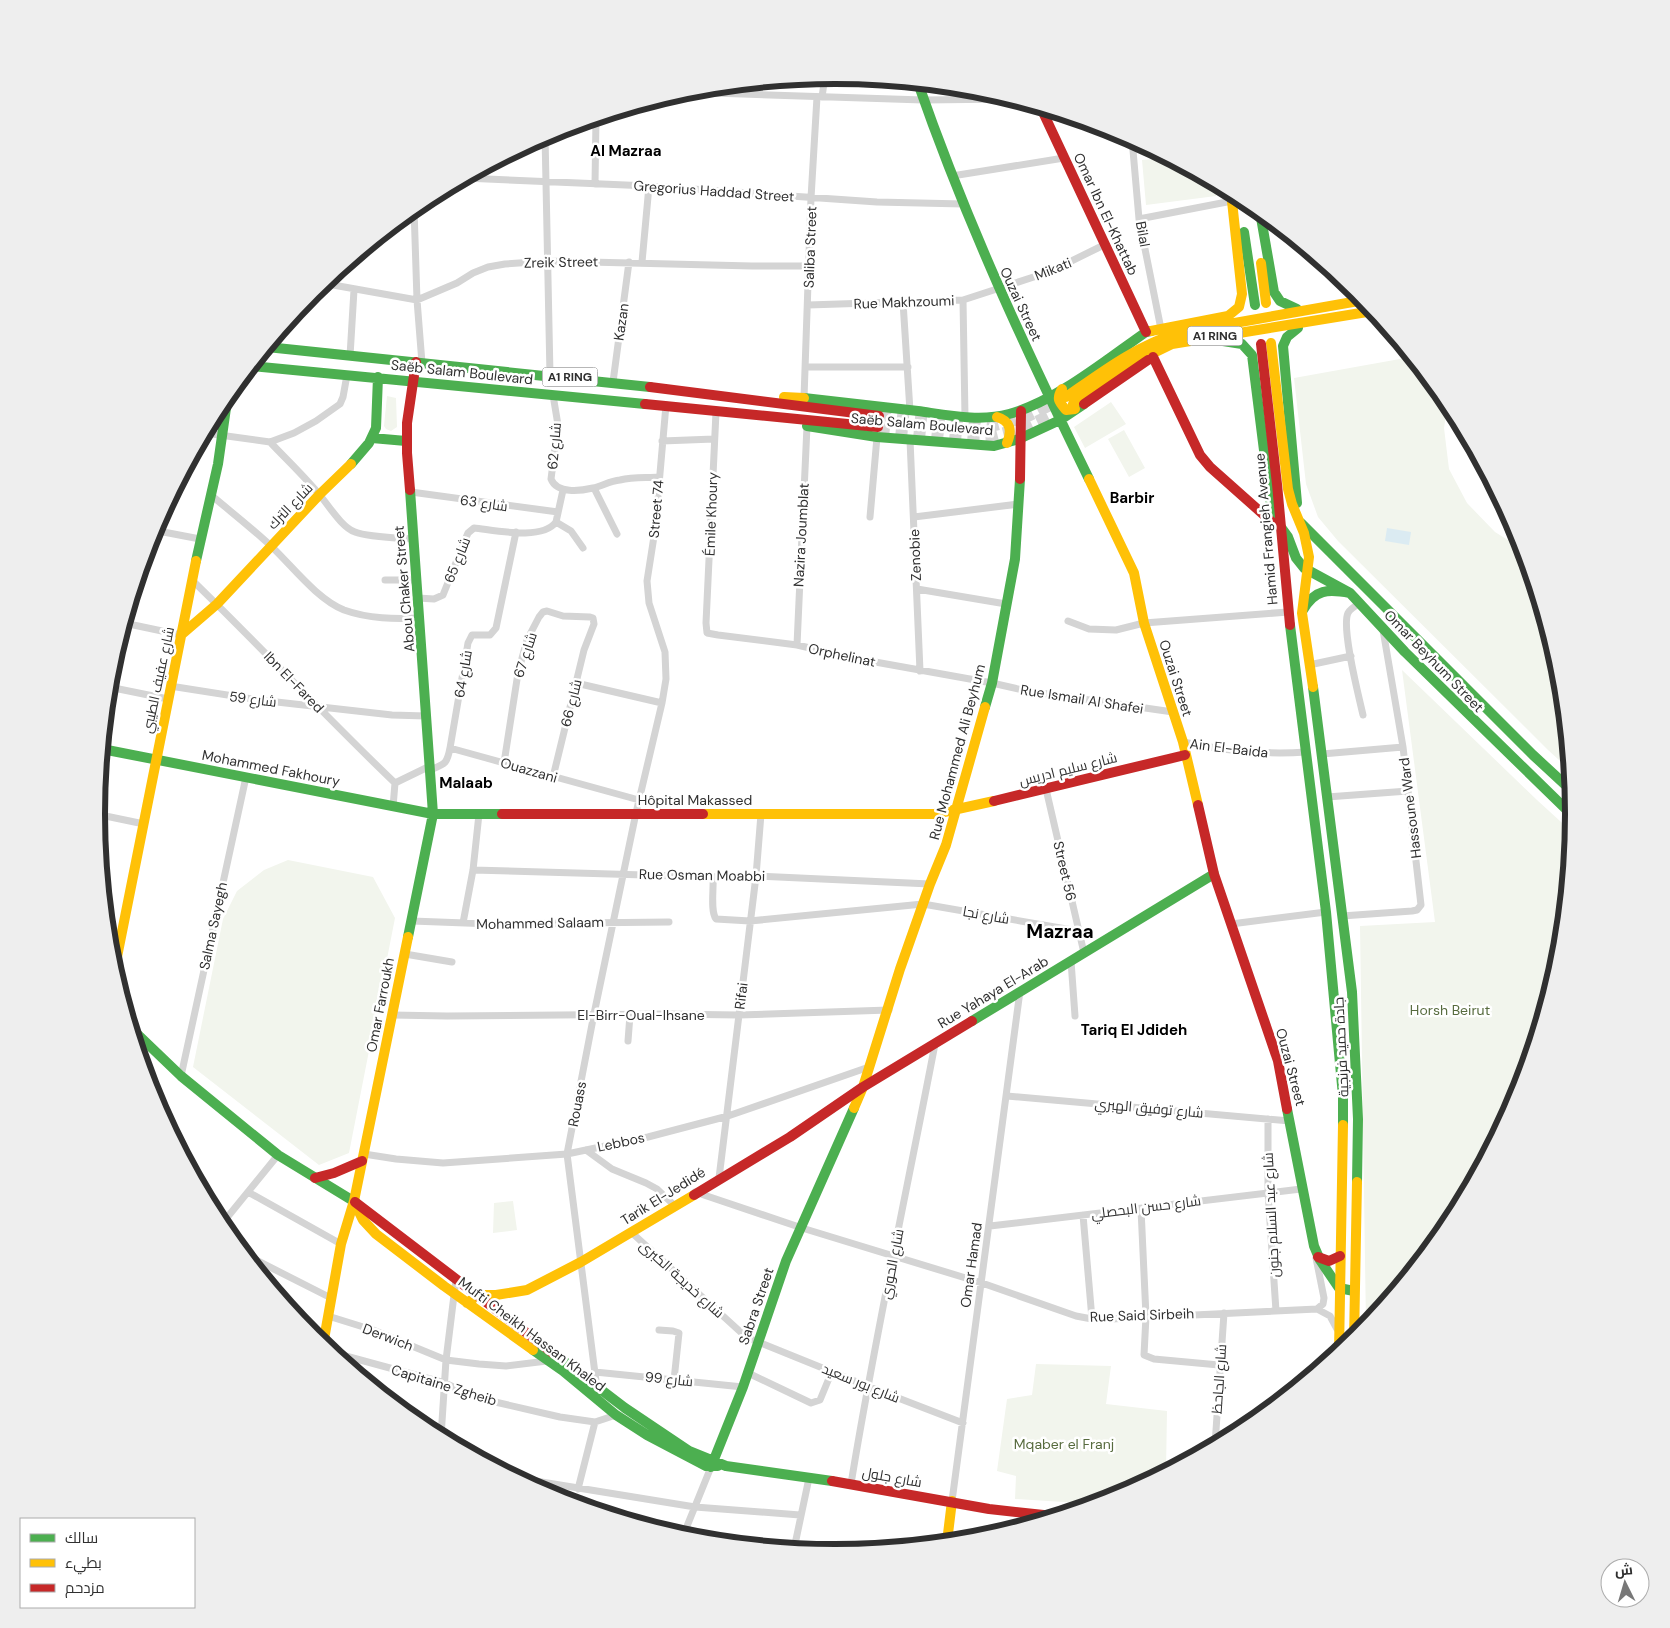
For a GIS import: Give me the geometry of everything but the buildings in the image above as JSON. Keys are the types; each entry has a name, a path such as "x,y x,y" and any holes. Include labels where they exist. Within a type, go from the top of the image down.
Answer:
{"main road":[{"name":"Ouzai Street","path":"920,89 952,176 998,290 1134,573 1144,623 1183,742 1214,874 1278,1061 1301,1189 1314,1246 1318,1257 1339,1288"},
{"name":"Omar Ibn El-Khattab","path":"1044,115 1146,332"},
{"path":"1228,316 1239,307 1242,294 1235,203"},
{"path":"1236,204 1260,304 1255,217"},
{"path":"1262,222 1270,276 1276,298 1282,304 1297,309"},
{"name":"A1 RING","path":"1069,400 1139,349 1160,338 1178,333 1354,302"},
{"path":"1069,400 1146,332 1228,316 1334,305"},
{"path":"1069,400 1167,350 1298,328 1365,313"},
{"name":"A1 RING","path":"1069,400 1141,358 1172,344 1365,313"},
{"path":"1298,328 1287,337 1283,346 1299,519"},
{"path":"1223,341 1242,344 1252,355 1267,482 1277,524"},
{"name":"Hamid Frangieh Avenue","path":"1288,612 1284,572 1276,557 1277,524 1266,344 1288,489 1307,544 1308,572 1302,613 1322,754"},
{"name":"Saëb Salam Boulevard","path":"275,346 350,356 613,382 879,416"},
{"path":"1154,356 1200,455 1210,467 1290,537 1299,563 1308,572"},
{"name":"Abou Chaker Street","path":"419,363 414,381 406,441 433,814"},
{"name":"Saëb Salam Boulevard","path":"258,367 666,406 878,432 910,440 994,446 1019,439 1060,420 1069,400 1049,397 1021,411 995,417 910,411 804,398 724,395"},
{"name":"شارع الترك","path":"181,635 217,604 320,494 358,457 372,438 376,428 378,417 378,377"},
{"name":"Rue Mohammed Ali Beyhum","path":"863,1087 889,1010 900,969 946,845 992,683 1015,559 1019,504 1021,411"},
{"name":"شارع عفيف الطيبي","path":"118,951 170,686 223,435 226,412"},
{"name":"Saëb Salam Boulevard","path":"716,412 807,426 878,432"},
{"path":"995,417 1005,419 1007,422 1010,434 1007,443"},
{"path":"372,438 406,441"},
{"name":"Omar Beyhum Street","path":"1299,519 1519,742 1564,784"},
{"name":"Omar Beyhum Street","path":"1308,572 1342,587 1350,593 1383,630 1509,756 1565,808"},
{"path":"1302,613 1309,599 1318,593 1334,590 1350,593"},
{"name":"جادة حميد فرنجية","path":"1288,612 1299,711 1326,912 1343,1096 1340,1256"},
{"path":"1383,630 1391,614"},
{"name":"Mohammed Fakhoury","path":"108,749 433,814"},
{"name":"جادة حميد فرنجية","path":"1322,754 1352,992 1357,1091 1354,1327"},
{"name":"شارع سليم ادريس","path":"956,809 1185,755"},
{"name":"Hôpital Makassed","path":"433,814 935,814 956,809"},
{"name":"Omar Farroukh","path":"324,1335 341,1244 354,1202 433,814"},
{"name":"Rue Yahaya El-Arab","path":"863,1087 1214,874"},
{"name":"Mufti Cheikh Hassan Khaled","path":"140,1037 181,1076 278,1155 354,1202 626,1408 689,1451 713,1464"},
{"name":"Tarik El-Jedidé","path":"478,1295 496,1295 527,1290 582,1262 695,1192 790,1137 863,1087"},
{"name":"Sabra Street","path":"713,1464 748,1372 786,1261 863,1087"},
{"path":"315,1178 339,1171 363,1157"},
{"name":"Mufti Cheikh Hassan Khaled","path":"354,1202 367,1226 453,1293 548,1361 616,1415 695,1462 713,1464"},
{"path":"1318,1257 1325,1261 1330,1261 1340,1256 1338,1342"},
{"path":"1339,1288 1354,1291"},
{"path":"467,1303 478,1295"},
{"name":"شارع جلول","path":"713,1464 851,1484 1008,1512 1038,1515"},
{"name":"Omar Hamad","path":"948,1535 952,1501"}],"street":[{"name":"Saliba Street","path":"804,398 811,198 820,97 823,84"},
{"path":"720,93 923,100 983,99"},
{"path":"595,184 596,124"},
{"path":"546,144 545,182 550,375"},
{"name":"Bilal","path":"1133,148 1139,219 1161,329"},
{"path":"952,176 1064,158"},
{"name":"Gregorius Haddad Street","path":"476,179 649,186 877,202 963,204"},
{"path":"642,262 649,186"},
{"path":"1139,219 1226,198"},
{"path":"414,218 419,363"},
{"name":"Mikati","path":"998,290 1049,272 1106,244"},
{"name":"Zreik Street","path":"417,300 488,268 505,264 548,261 810,266"},
{"name":"Kazan","path":"613,382 629,262"},
{"path":"332,285 417,300"},
{"path":"350,356 354,290"},
{"name":"Rue Makhzoumi","path":"808,305 963,300 998,290"},
{"path":"963,300 965,416"},
{"path":"903,302 910,411"},
{"path":"806,367 908,367"},
{"path":"212,434 270,442 294,433 337,407 343,397 347,374"},
{"name":"شارع 62","path":"552,395 558,425 551,478 553,483 563,490 594,488 618,480 659,477"},
{"name":"Street 74","path":"662,703 666,670 665,652 648,603 647,581 656,530 666,406"},
{"name":"Émile Khoury","path":"707,617 716,412"},
{"name":"Nazira Joumblat","path":"796,645 807,426"},
{"path":"870,517 878,432"},
{"path":"662,441 714,439"},
{"name":"Zenobie","path":"910,440 920,671"},
{"path":"270,442 320,494 338,518 355,532 412,539"},
{"path":"594,488 617,534"},
{"path":"563,490 556,522 571,531 583,548"},
{"name":"شارع 63","path":"411,492 558,512"},
{"path":"211,495 271,546 335,605 368,616 420,618"},
{"path":"914,517 1019,504"},
{"name":"شارع 65","path":"418,598 434,599 443,595 471,529 516,532 538,531 553,526 556,522"},
{"path":"162,532 200,539"},
{"name":"شارع 64","path":"450,748 468,643 472,635 490,635 496,628 516,532"},
{"path":"385,580 416,580"},
{"name":"Ibn El-Fared","path":"193,581 339,730 395,783"},
{"path":"917,589 1006,604"},
{"path":"1360,603 1351,609 1346,619 1346,629 1363,715"},
{"name":"شارع 67","path":"504,763 518,673 527,640 539,617 543,612 547,611 563,616 590,617 594,621 592,630"},
{"path":"1068,621 1089,629 1116,630 1144,623 1288,612"},
{"name":"Orphelinat","path":"707,617 706,631 709,633 796,645 920,671 992,683"},
{"path":"130,624 181,635"},
{"name":"شارع 66","path":"553,777 584,650 592,630"},
{"name":"Hassoune Ward","path":"1342,916 1412,911 1419,908 1421,901 1403,747 1383,630"},
{"path":"1309,665 1352,656"},
{"name":"Rue Ismail Al Shafei","path":"992,683 1050,695 1173,712"},
{"path":"576,684 662,703"},
{"name":"شارع 59","path":"170,686 250,699 318,707 392,715 426,716"},
{"path":"116,688 168,699"},
{"name":"Rouass","path":"596,1399 595,1372 568,1154 594,1014 636,813 662,703"},
{"name":"Ain El-Baida","path":"1183,742 1222,750 1260,754 1306,752"},
{"path":"1322,754 1403,747"},
{"path":"393,807 395,783 444,764 447,761 450,748"},
{"name":"Ouazzani","path":"450,748 639,800"},
{"name":"Salma Sayegh","path":"181,1076 246,777"},
{"name":"Street 56","path":"1046,789 1084,953"},
{"path":"1327,797 1408,791"},
{"path":"463,923 473,870 480,814"},
{"name":"Rifai","path":"719,1178 756,876 761,814"},
{"path":"105,816 144,824"},
{"name":"Rue Osman Moabbi","path":"473,870 713,877 756,876 930,884"},
{"path":"713,877 712,912 716,919 750,921 923,904"},
{"name":"شارع نجا","path":"923,904 1078,931"},
{"path":"1231,924 1326,912"},
{"name":"Mohammed Salaam","path":"412,921 463,923 669,922"},
{"path":"405,954 452,962"},
{"path":"1070,961 1075,1016"},
{"name":"Omar Hamad","path":"952,1501 1020,991"},
{"name":"El-Birr-Oual-Ihsane","path":"392,1015 739,1015 889,1010"},
{"path":"628,1041 630,1015"},
{"name":"شارع الحوري","path":"851,1484 867,1386 935,1044"},
{"name":"Lebbos","path":"363,1157 443,1163 568,1154 648,1137 728,1116 869,1067"},
{"name":"شارع توفيق الهبري","path":"1007,1096 1290,1121"},
{"name":"شارع عبد السلام جنون","path":"1268,1119 1268,1192 1276,1311"},
{"path":"586,1150 612,1169 646,1183 657,1190 674,1206"},
{"path":"227,1218 278,1155"},
{"name":"شارع حسن البحصلي","path":"990,1226 1301,1189"},
{"path":"248,1192 341,1244"},
{"name":"Rue Said Sirbeih","path":"695,1192 802,1228 982,1283 1064,1312 1092,1319 1317,1310"},
{"path":"1141,1208 1146,1316 1144,1348 1146,1356 1154,1359 1219,1365"},
{"path":"1083,1215 1092,1319"},
{"name":"شارع خديجة الكبرى","path":"631,1232 746,1337 759,1341"},
{"path":"1314,1246 1324,1298 1317,1310 1327,1313 1333,1319 1338,1333"},
{"path":"257,1261 332,1298"},
{"path":"442,1429 446,1360 456,1279"},
{"name":"شارع الجاحظ","path":"1215,1437 1224,1313"},
{"name":"Derwich","path":"328,1316 373,1330 446,1360 492,1365 518,1365 548,1361"},
{"path":"659,1330 679,1333 674,1380"},
{"name":"شارع بور سعيد","path":"759,1341 832,1372 963,1423"},
{"name":"Capitaine Zgheib","path":"347,1356 445,1383 482,1399 560,1417 595,1422 616,1415"},
{"name":"شارع 99","path":"595,1372 742,1387"},
{"path":"748,1372 811,1403 820,1400 832,1372"},
{"path":"578,1489 595,1422"},
{"name":"Sabra Street","path":"686,1528 713,1464"},
{"path":"795,1543 809,1478"},
{"path":"542,1482 695,1507 800,1515"}],"green space":[{"path":"1158,159 1216,192 1216,196 1146,205 1142,160"},
{"path":"1405,358 1442,408 1446,415 1444,428 1449,469 1467,503 1495,532 1513,543 1526,579 1540,625 1551,672 1564,764 1338,541 1318,517 1306,484 1294,378"},
{"path":"387,396 396,398 397,427 391,431 384,426"},
{"path":"1111,402 1126,424 1085,448 1074,427"},
{"path":"1124,430 1145,468 1129,477 1108,439"},
{"name":"Horsh Beirut","path":"1402,670 1565,825 1564,862 1551,956 1540,1003 1510,1093 1490,1137 1442,1220 1414,1259 1366,1314 1360,926 1435,922"},
{"path":"288,860 373,877 395,918 349,1153 319,1165 193,1067 223,919 237,891 264,870"},
{"path":"513,1201 517,1230 493,1233 494,1203"},
{"name":"Mqaber el Franj","path":"1036,1364 1111,1366 1106,1404 1167,1411 1166,1465 1114,1489 1076,1503 1015,1499 1016,1476 997,1471 1007,1399 1032,1395"}],"shaded area":[{"path":"1387,528 1411,532 1409,545 1385,541"}],"tunnel":[{"path":"879,416 991,426 1026,417 1062,399"},
{"path":"878,427 969,436 993,436 1024,428 1067,407"}],"traffic: fast":[{"path":"920,89 956,185 997,284 1089,479"},
{"path":"1262,222 1274,292 1280,301 1297,309"},
{"path":"1244,232 1255,305"},
{"path":"1297,503 1283,346 1287,337 1298,328"},
{"path":"804,398 975,418 1009,414 1044,400 1062,390 1146,332 1151,331"},
{"path":"1223,341 1242,344 1252,355 1273,522"},
{"path":"274,348 650,387"},
{"path":"258,367 645,404"},
{"path":"351,464 369,443 376,428 378,377"},
{"path":"807,426 877,437 994,446 1019,439 1060,420 1084,404"},
{"path":"196,561 218,464 225,412"},
{"path":"372,438 406,441"},
{"path":"985,707 992,683 1015,559 1020,479"},
{"path":"408,937 433,814 410,490"},
{"path":"1301,523 1533,755 1564,784"},
{"path":"1280,526 1288,537 1296,558 1304,568 1350,593 1405,652 1565,808"},
{"path":"1303,610 1317,594 1329,591 1350,593"},
{"path":"1290,625 1326,912 1343,1096 1343,1125"},
{"path":"1313,687 1352,992 1358,1119 1357,1182"},
{"path":"108,750 433,814 502,814"},
{"path":"972,1021 1214,874"},
{"path":"140,1037 181,1076 278,1155 355,1202"},
{"path":"711,1467 743,1387 786,1261 854,1108"},
{"path":"1287,1109 1314,1246 1320,1260 1339,1288 1354,1291"},
{"path":"533,1350 563,1371 616,1415 647,1435 706,1466 718,1466"},
{"path":"553,1353 625,1408 689,1451 726,1466 832,1481"}],"traffic: slow":[{"path":"1228,316 1239,307 1242,294 1232,202"},
{"path":"1261,263 1266,303"},
{"path":"1066,397 1134,352 1178,333 1354,302"},
{"path":"1073,404 1133,363 1172,344 1365,312"},
{"path":"1151,331 1228,316"},
{"path":"1271,343 1288,489 1304,533 1309,557 1302,613 1313,687"},
{"path":"1062,389 1059,395 1060,402 1066,410 1075,409"},
{"path":"784,397 804,398"},
{"path":"997,417 1008,424 1010,434 1007,443"},
{"path":"181,635 217,604 320,494 351,464"},
{"path":"1089,479 1134,573 1144,623 1183,742 1198,805"},
{"path":"118,951 196,561"},
{"path":"854,1108 863,1087 900,969 946,845 985,707"},
{"path":"703,814 935,814 994,801"},
{"path":"325,1335 341,1244 354,1201 408,937"},
{"path":"1339,1341 1343,1125"},
{"path":"1354,1327 1357,1182"},
{"path":"467,1303 478,1295 496,1295 527,1290 581,1262 694,1195"},
{"path":"354,1202 363,1220 376,1234 533,1350"},
{"path":"948,1535 952,1501"}],"traffic: jam":[{"path":"1044,115 1146,332"},
{"path":"1261,344 1277,484 1290,625"},
{"path":"1153,357 1200,455 1210,467 1273,523"},
{"path":"1084,404 1148,360"},
{"path":"410,490 407,423 416,362"},
{"path":"650,387 879,416"},
{"path":"645,404 878,427"},
{"path":"1020,479 1021,411"},
{"path":"994,801 1185,755"},
{"path":"1198,805 1214,874 1278,1061 1287,1109"},
{"path":"502,814 703,814"},
{"path":"694,1195 790,1137 863,1087 972,1021"},
{"path":"315,1178 334,1173 362,1161"},
{"path":"355,1202 553,1353"},
{"path":"1318,1257 1329,1261 1340,1256"},
{"path":"832,1481 989,1509 1039,1514"}],"district":[{"name":"Al Mazraa","path":"626,151"},
{"name":"Barbir","path":"1132,498"},
{"name":"Malaab","path":"466,783"},
{"name":"Mazraa","path":"1060,931"},
{"name":"Tariq El Jdideh","path":"1134,1030"}]}
